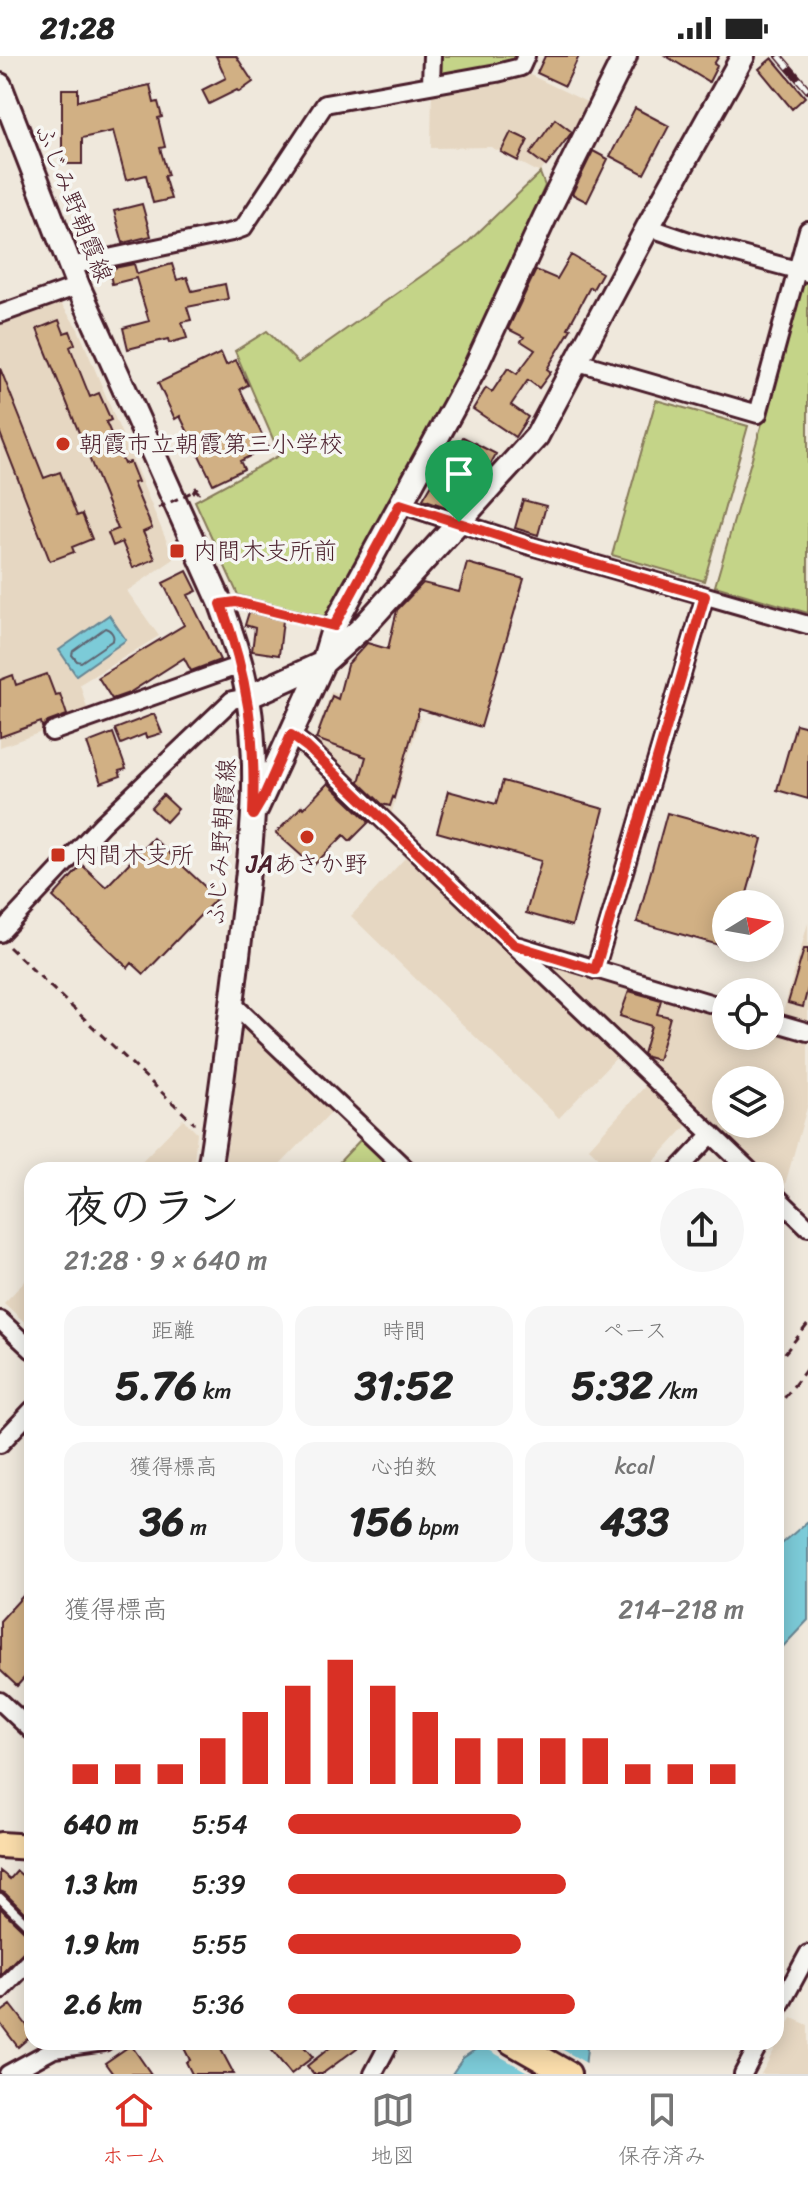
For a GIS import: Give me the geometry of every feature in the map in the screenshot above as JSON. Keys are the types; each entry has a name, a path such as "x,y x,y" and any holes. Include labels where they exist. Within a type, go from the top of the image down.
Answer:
{"main road":[{"path":"0,1845 24,1846"},
{"path":"526,2050 568,2074"}],"street":[{"path":"431,84 432,56"},
{"path":"0,314 74,276 243,228 325,104 521,67 526,56"},
{"path":"253,815 323,663 334,626 474,370 625,56"},
{"path":"0,936 102,824 232,700 248,697 323,663 364,626 537,436 743,56"},
{"name":"ふじみ野朝霞線","path":"0,85 74,276 221,604 248,697 254,757 253,815 210,1162"},
{"path":"648,227 802,271"},
{"path":"578,362 758,414 802,271 808,230"},
{"path":"400,504 531,546 808,625"},
{"path":"595,970 705,596"},
{"path":"52,732 229,669 242,669"},
{"path":"291,735 712,1134 686,1162"},
{"path":"514,945 712,1004"},
{"path":"232,1003 399,1162"},
{"path":"784,1025 808,1032"},
{"path":"716,1138 741,1162"},
{"path":"784,1204 808,1227"},
{"path":"0,1320 24,1342"},
{"path":"0,1444 24,1418"},
{"path":"0,1701 24,1724"},
{"path":"784,1998 808,1954"},
{"path":"0,1991 24,1966"},
{"path":"8,2074 52,2050"},
{"path":"373,2074 386,2050"},
{"path":"743,2074 756,2050"}],"lane":[{"path":"221,604 236,602 334,626"},
{"path":"0,1898 24,1921"}],"path":[{"path":"158,508 196,490 199,493 199,488 195,489 195,496"},
{"path":"0,936 192,1121 214,1138"},
{"path":"784,1354 808,1324"},
{"path":"784,1398 808,1367"}],"shaded area":[{"path":"526,73 591,104 540,173 491,147 431,148 432,89"},
{"name":"朝霞市立朝霞第三小学校","path":"60,302 78,329 174,559 127,591 159,636 80,684 89,715 0,747 0,325"},
{"path":"331,692 420,718 390,818 313,742"},
{"path":"406,857 617,1057 559,1118 351,916"},
{"path":"808,923 808,1023 784,1017"},
{"path":"537,962 712,1012 712,1050 784,1050 784,1032 808,1039 808,1104 784,1188 784,1162 756,1162 730,1138 784,1138 784,1066 712,1066 712,1122"},
{"path":"244,1024 334,1109 283,1162 225,1162"},
{"path":"647,1084 688,1124 653,1162 604,1162 589,1148"},
{"path":"183,1119 197,1133 194,1162 141,1162"},
{"path":"24,1282 24,1322 4,1303"},
{"path":"792,2018 808,2025 808,2074 761,2074 774,2050 784,2050 784,2032"}],"green space":[{"path":"435,56 522,56 518,64 441,76 434,70"},
{"path":"540,173 545,186 467,361 326,616 320,618 238,595 195,501 280,455 235,351 267,331 298,363 464,246"},
{"path":"803,281 808,283 808,613 715,586"},
{"path":"656,400 748,426 704,581 612,555"},
{"path":"363,1137 391,1162 340,1162"}],"water":[{"path":"109,615 126,640 76,675 59,650"},
{"path":"808,1521 808,1620 784,1646 784,1542"},
{"path":"475,2050 587,2050 585,2068 578,2074 452,2074 463,2058"}],"pier":[{"path":"489,2050 563,2050 590,2065 584,2074 531,2074"}],"building":[{"path":"216,56 236,56 253,82 239,92 237,90 209,104 202,90 226,78"},
{"path":"545,56 579,56 565,86 537,73"},
{"path":"666,56 719,56 709,82"},
{"path":"772,58 805,97 792,109 759,69"},
{"path":"150,85 154,103 158,102 162,117 158,118 165,147 160,148 171,199 153,203 146,175 126,180 113,131 82,138 82,164 62,164 62,89 78,89 78,101"},
{"path":"635,108 669,126 644,174 610,156"},
{"path":"555,119 572,132 546,166 530,154"},
{"path":"511,132 528,140 518,161 501,152"},
{"path":"593,151 608,159 587,202 572,194"},
{"path":"142,204 151,236 123,243 114,211"},
{"path":"571,255 602,273 593,289 590,287 568,328 571,329 547,369 551,372 539,388 528,380 511,405 528,417 515,437 473,409 486,388 492,392 508,368 517,374 535,350 521,341 524,337 508,329 536,270 557,279"},
{"path":"134,264 137,274 172,264 177,280 187,277 192,291 225,284 228,299 187,307 191,320 182,322 187,338 169,343 168,339 128,349 123,328 149,321 136,278 112,284 109,269"},
{"path":"59,320 64,333 70,331 75,344 70,347 90,397 99,393 111,420 106,422 124,464 130,462 138,482 133,483 152,528 143,532 155,559 133,568 122,542 113,546 108,533 118,529 37,329"},
{"path":"221,353 226,365 236,360 248,385 240,389 268,447 240,461 244,469 213,484 180,416 175,419 158,383"},
{"path":"0,368 44,478 60,472 77,516 82,514 92,539 72,547 74,552 50,561 0,433"},
{"path":"463,437 496,454 488,469 480,467 466,494 457,489 446,507 423,499 447,459 450,461"},
{"path":"523,500 546,506 538,535 515,528"},
{"path":"467,563 524,579 481,727 419,709 394,798 390,806 382,804 359,782 366,757 316,739 332,696 338,699 347,665 367,643 388,649 397,610 423,583 459,592"},
{"path":"187,571 197,591 188,595 220,660 191,671 184,658 129,693 112,699 98,677 184,625 163,583"},
{"path":"249,612 283,620 279,655 252,651 255,628 245,625"},
{"path":"47,674 55,695 60,694 67,715 42,727 41,722 0,737 0,680 13,675 16,685"},
{"path":"154,714 162,733 146,738 145,734 121,744 115,729"},
{"path":"796,724 808,727 808,799 777,790"},
{"path":"113,733 126,769 119,771 121,776 101,783 87,743"},
{"path":"503,781 604,809 572,926 526,913 541,861 437,832 448,791 496,804"},
{"path":"328,783 369,822 350,841 344,835 313,866 276,833"},
{"path":"163,795 178,809 166,822 151,808"},
{"path":"667,813 762,839 748,890 712,890 712,943 637,922"},
{"path":"153,838 217,898 144,974 132,963 128,968 53,897 82,865 106,887"},
{"path":"804,949 808,949 808,988 803,1007 788,1003"},
{"path":"629,991 661,1000 657,1014 670,1017 658,1060 643,1054 651,1026 620,1016"},
{"path":"24,1595 24,1678 17,1686 0,1670 0,1621"},
{"path":"0,1871 10,1879 17,1871 24,1877 24,1912 5,1893 0,1891"},
{"path":"0,1908 24,1931 24,1951 0,1975"},
{"path":"11,2005 24,2022 24,2042 18,2047 0,2023 0,2013"},
{"path":"124,2050 134,2050 151,2074 113,2074 105,2063"},
{"path":"185,2050 221,2050 234,2074 192,2074 186,2062 190,2060"},
{"path":"272,2050 307,2050 313,2057 291,2074"},
{"path":"327,2050 354,2050 322,2074 314,2074 307,2066"}],"railway":[{"path":"779,56 808,90"}],"place":[{"name":"朝霞市立朝霞第三小学校","path":"63,444"},
{"name":"内間木支所前","path":"177,551"},
{"name":"JAあさか野","path":"307,837"},
{"name":"内間木支所","path":"58,855"}],"route":[{"path":"400,504 459,522 705,596 595,970 514,945 291,735 253,815 254,757 248,697 221,604 236,602 334,626 400,504"}]}
